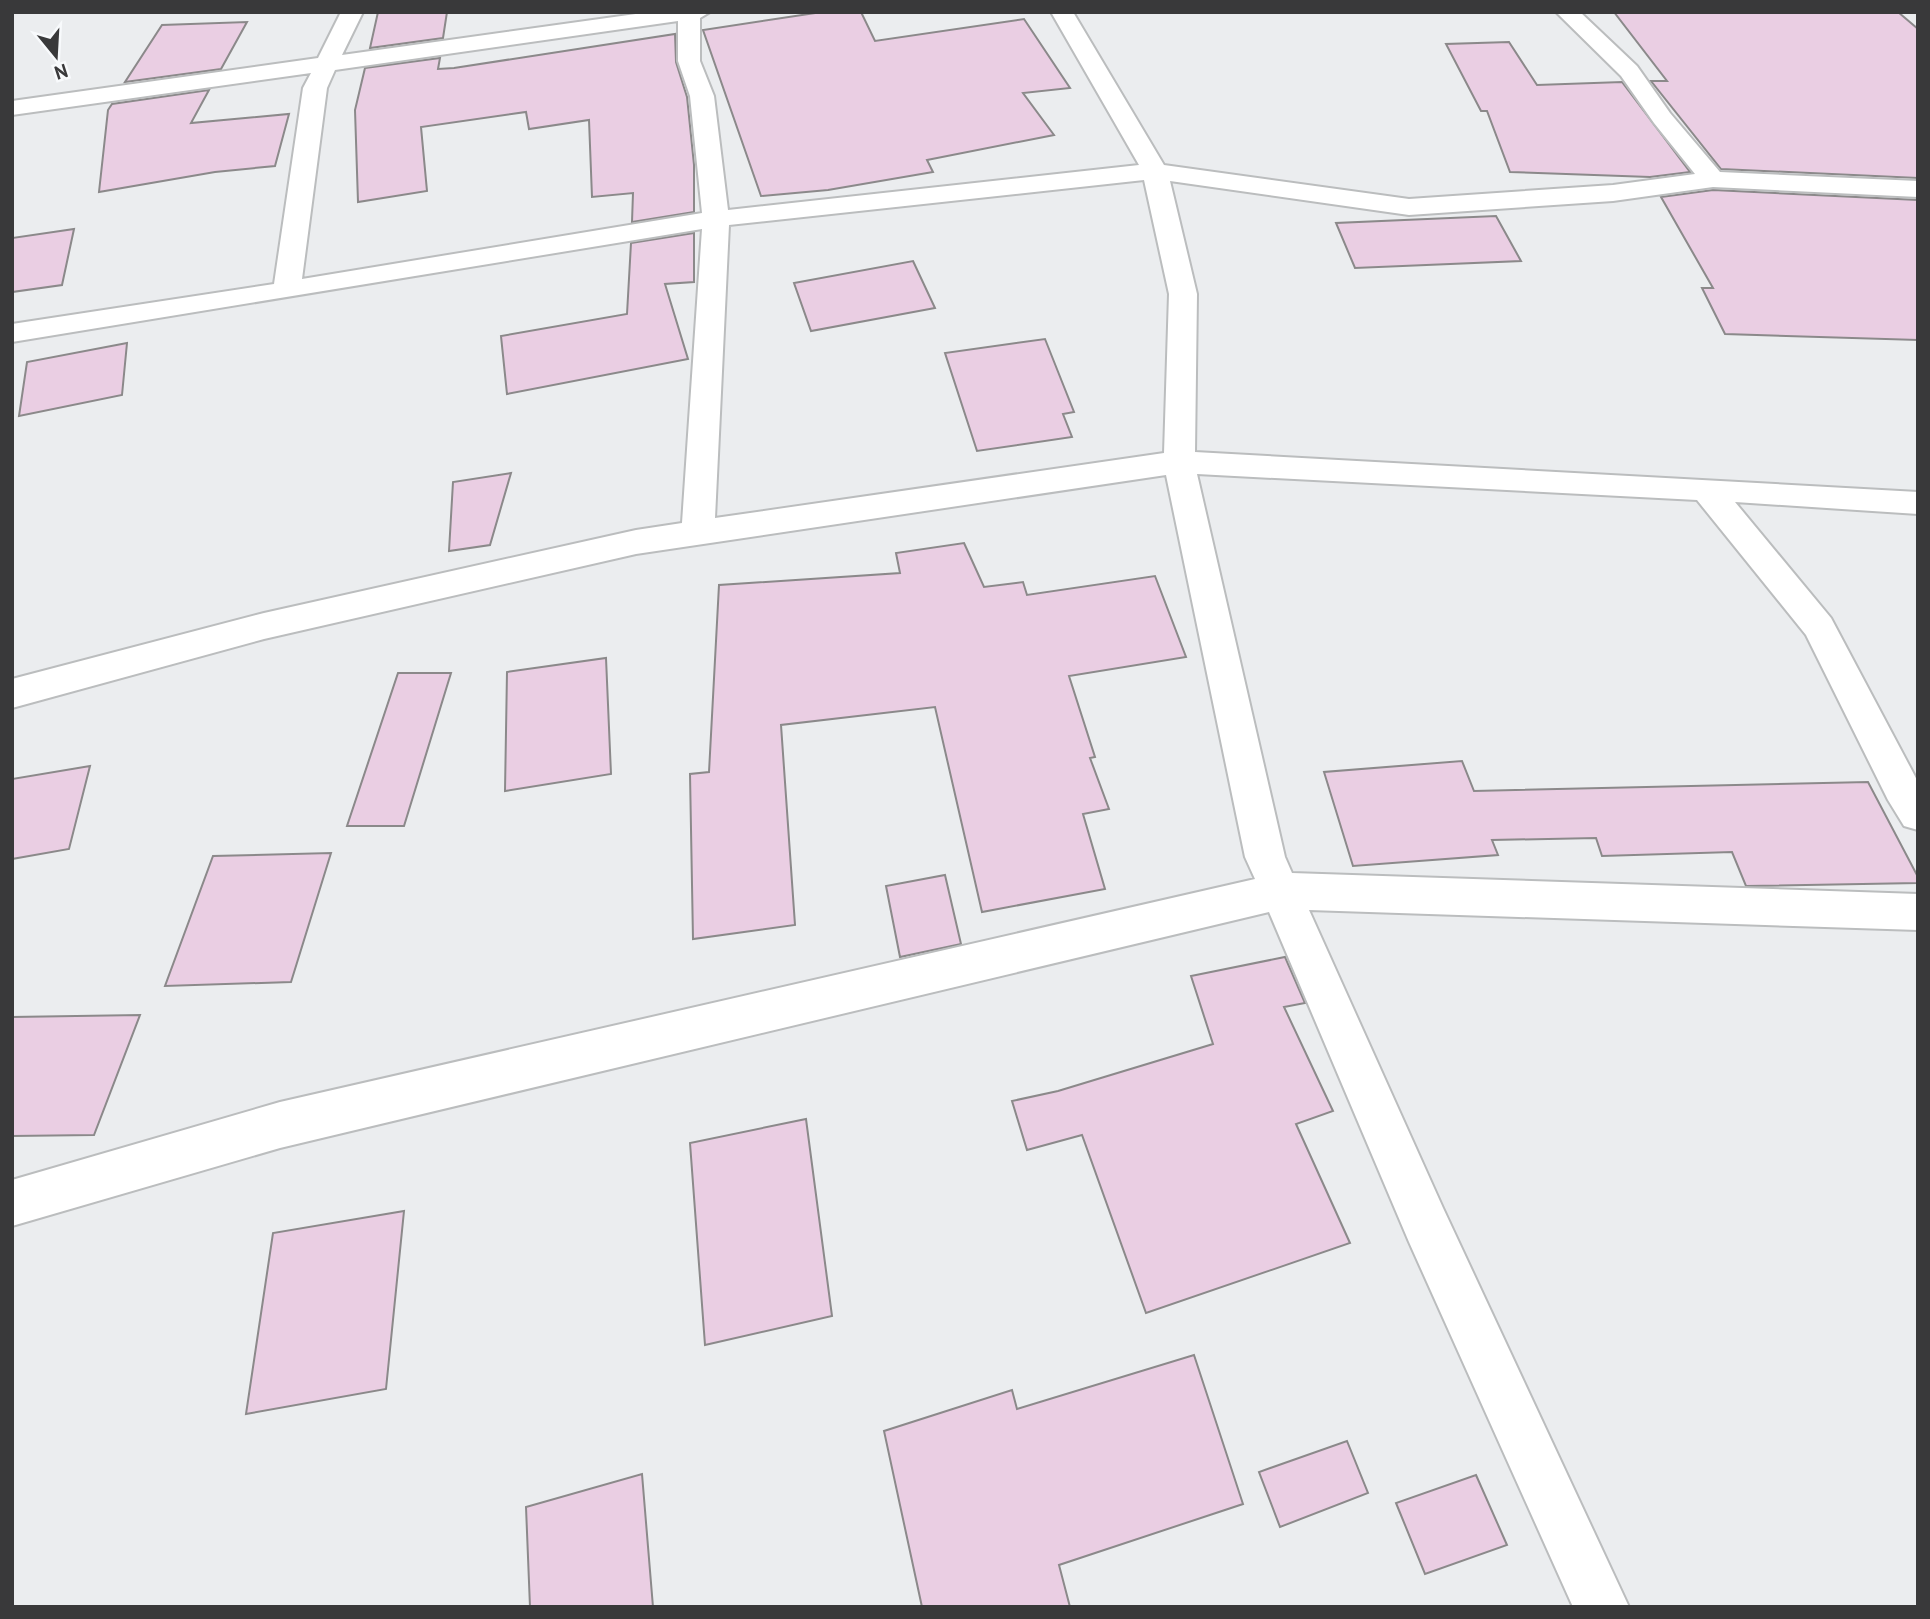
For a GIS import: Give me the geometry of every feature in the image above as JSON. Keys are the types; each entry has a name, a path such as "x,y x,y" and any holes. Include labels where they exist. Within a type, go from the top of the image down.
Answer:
{"street":[{"path":"287,290 315,88 352,12"},
{"path":"1062,12 1155,171 1184,294 1180,462 1265,856 1426,1226 1601,1607"},
{"path":"1566,12 1629,71 1662,118 1713,179"},
{"path":"12,108 692,13 689,61 702,96 716,219 698,532"},
{"path":"12,333 716,219 1155,171 1409,207 1613,193 1713,179 1918,189"},
{"path":"12,694 264,626 636,542 1180,462 1706,489 1918,503"},
{"path":"1706,489 1819,627 1901,789 1918,814"},
{"path":"12,1203 280,1125 1281,891 1918,912"}],"building":[{"path":"378,12 447,12 443,38 370,48"},
{"path":"822,12 861,12 875,41 1024,19 1070,88 1023,93 1054,135 927,160 933,172 828,190 761,196 703,30"},
{"path":"1614,12 1898,12 1918,29 1918,178 1721,169 1651,81 1667,81"},
{"path":"247,22 221,69 125,82 162,25"},
{"path":"675,34 676,62 687,97 694,165 694,212 632,222 633,193 592,197 589,120 529,129 526,112 421,127 427,191 358,202 355,110 365,68 440,58 438,69 454,68"},
{"path":"1509,42 1537,85 1622,82 1690,172 1650,177 1510,172 1487,111 1481,111 1446,44"},
{"path":"209,90 191,123 289,114 275,166 215,172 99,192 108,110 112,104"},
{"path":"1713,190 1918,200 1918,340 1725,334 1702,288 1713,288 1661,197"},
{"path":"1496,216 1521,261 1355,268 1336,223"},
{"path":"74,229 62,285 12,292 12,238"},
{"path":"694,233 694,282 665,284 688,359 507,394 501,336 627,314 631,243"},
{"path":"913,261 935,308 811,331 794,283"},
{"path":"1045,339 1074,412 1063,414 1072,437 977,451 945,353"},
{"path":"127,343 122,395 19,416 27,362"},
{"path":"511,473 490,545 449,551 453,482"},
{"path":"964,543 984,587 1023,582 1027,595 1155,576 1186,657 1069,676 1095,757 1090,758 1109,809 1083,814 1105,889 982,912 935,707 781,725 795,925 693,939 690,774 709,772 719,585 900,573 896,553"},
{"path":"606,658 611,774 505,791 507,672"},
{"path":"398,673 451,673 404,826 347,826"},
{"path":"1462,761 1474,791 1868,782 1918,877 1918,883 1746,886 1732,852 1602,856 1596,838 1492,840 1498,855 1353,866 1324,772"},
{"path":"90,766 69,849 12,859 12,779"},
{"path":"331,853 291,982 165,986 213,856"},
{"path":"945,875 961,944 900,957 886,886"},
{"path":"1285,957 1305,1003 1284,1007 1333,1111 1296,1124 1350,1243 1146,1313 1082,1135 1027,1150 1012,1101 1058,1091 1213,1044 1191,976"},
{"path":"140,1015 94,1135 12,1136 12,1017"},
{"path":"806,1119 832,1316 705,1345 690,1143"},
{"path":"404,1211 386,1389 246,1414 273,1233"},
{"path":"1194,1355 1243,1504 1059,1565 1070,1607 922,1607 884,1431 1012,1390 1017,1409"},
{"path":"1347,1441 1368,1493 1280,1527 1259,1472"},
{"path":"642,1474 653,1607 530,1607 526,1507"},
{"path":"1476,1475 1507,1545 1425,1574 1396,1503"}]}
